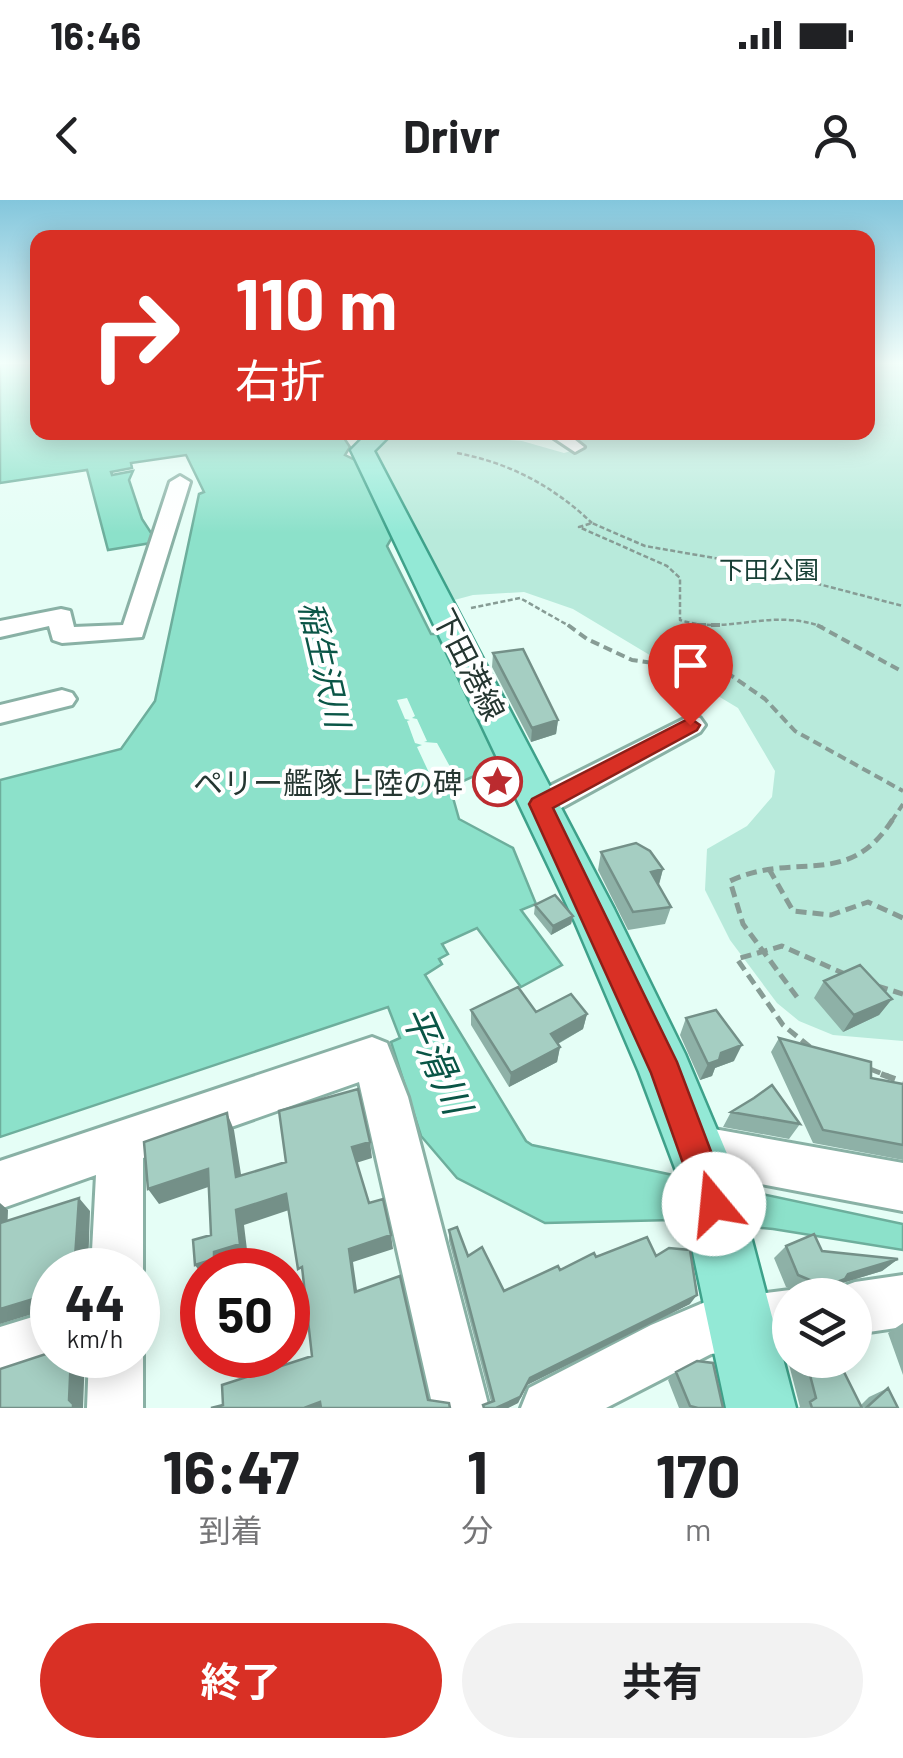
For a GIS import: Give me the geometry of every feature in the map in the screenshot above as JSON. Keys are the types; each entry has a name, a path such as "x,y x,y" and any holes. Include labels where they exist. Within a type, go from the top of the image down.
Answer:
{"main road":[{"name":"下田港線","path":"374,440 362,450 447,614 563,797 644,1022 700,1158 724,1241 765,1319 761,1408"}],"street":[{"path":"565,440 576,447"},
{"path":"0,629 61,616 62,635 133,632 180,482"},
{"path":"0,714 62,699"},
{"path":"563,797 690,725"},
{"path":"0,1185 372,1057 386,1097 461,1408"},
{"path":"118,1248 120,1145"},
{"path":"700,1158 903,1187"},
{"path":"872,1306 903,1301"},
{"path":"549,1408 670,1344 765,1319"},
{"path":"0,1354 30,1345"},
{"path":"115,1408 116,1378"}],"path":[{"path":"457,453 517,469 573,504 592,522 630,542 726,560 903,606"},
{"path":"592,522 580,527 599,539 667,566 680,578 680,620 697,628 785,617 810,622 903,672"},
{"path":"447,614 520,598 560,619 587,640 632,660 729,674 765,699 795,731 903,791"},
{"path":"797,998 743,924 730,880 748,870 839,862 866,853 903,804"},
{"path":"768,867 793,911 824,917 848,912 868,902 903,918"},
{"path":"818,1052 793,1037 738,959 782,946 849,975"},
{"path":"866,983 903,994"},
{"path":"858,1064 903,1082"}],"green space":[{"name":"下田公園","path":"875,420 903,420 903,1041 833,1035 799,1021 777,1003 730,940 705,890 707,849 747,826 772,797 775,771 738,708 573,609 524,592 473,595 447,602 367,448 381,440 522,441 564,453 585,447 578,440 875,440"}],"water":[{"path":"0,420 30,420 30,440 345,440 350,447 345,455 359,462 394,534 387,546 431,634 443,634 503,763 450,787 459,819 513,848 536,904 521,910 562,965 521,987 477,928 442,944 448,954 439,959 442,964 425,975 526,1141 903,1224 903,1250 773,1229 673,1220 545,1223 457,1178 421,1136 391,1042 400,1038 388,1007 0,1137 0,780 121,749 155,701 199,494 204,492 186,455 131,463 132,468 111,472 112,475 133,471 129,480 142,519 157,542 108,550 87,470 0,483"}],"pier":[{"path":"407,698 415,716 412,718 417,719 427,741 424,742 437,743 459,783 455,785 446,774 431,777 417,747 422,745 415,743 407,721 410,720 405,719 397,700"}],"building":[{"path":"523,649 558,720 532,728 493,653"},
{"path":"636,843 650,851 663,869 651,872 671,907 633,912 601,852"},
{"path":"555,895 573,916 553,926 535,905"},
{"path":"860,965 892,999 854,1015 824,981"},
{"path":"518,987 536,1012 571,994 587,1014 551,1034 560,1047 511,1073 471,1010"},
{"path":"716,1010 742,1045 721,1053 719,1060 708,1064 686,1018"},
{"path":"779,1038 871,1062 871,1078 903,1084 903,1145 823,1130"},
{"path":"772,1085 800,1124 731,1112 754,1098"},
{"path":"358,1089 370,1142 352,1147 369,1203 383,1199 391,1235 349,1249 355,1292 400,1276 428,1400 449,1403 450,1408 321,1408 320,1402 304,1408 211,1408 223,1405 222,1385 244,1378 310,1378 310,1248 295,1248 286,1194 236,1210 240,1244 194,1248 193,1240 211,1235 208,1169 148,1189 144,1142 227,1113 236,1177 286,1162 279,1111"},
{"path":"79,1198 76,1248 30,1248 30,1300 0,1309 0,1223"},
{"path":"457,1227 468,1256 482,1247 504,1291 558,1266 560,1270 594,1253 596,1257 647,1237 656,1256 669,1248 690,1250 697,1295 530,1378 520,1397 496,1408 484,1408 483,1405 494,1401 449,1230"},
{"path":"814,1234 822,1251 898,1259 846,1278 805,1278 798,1275 786,1246"},
{"path":"30,1359 30,1378 70,1378 69,1400 73,1408 0,1408 0,1369"},
{"path":"697,1361 713,1363 723,1408 690,1406 676,1372"},
{"path":"811,1378 847,1378 862,1408 812,1408 810,1402 816,1398"},
{"path":"888,1388 898,1408 866,1408"}],"place":[{"name":"ペリー艦隊上陸の碑","path":"498,782"}],"route":[{"path":"690,725 540,804 666,1072 697,1148 714,1204"}],"water label":[{"name":"稲生沢川","path":"326,664"},
{"name":"平滑川","path":"438,1059"}]}
